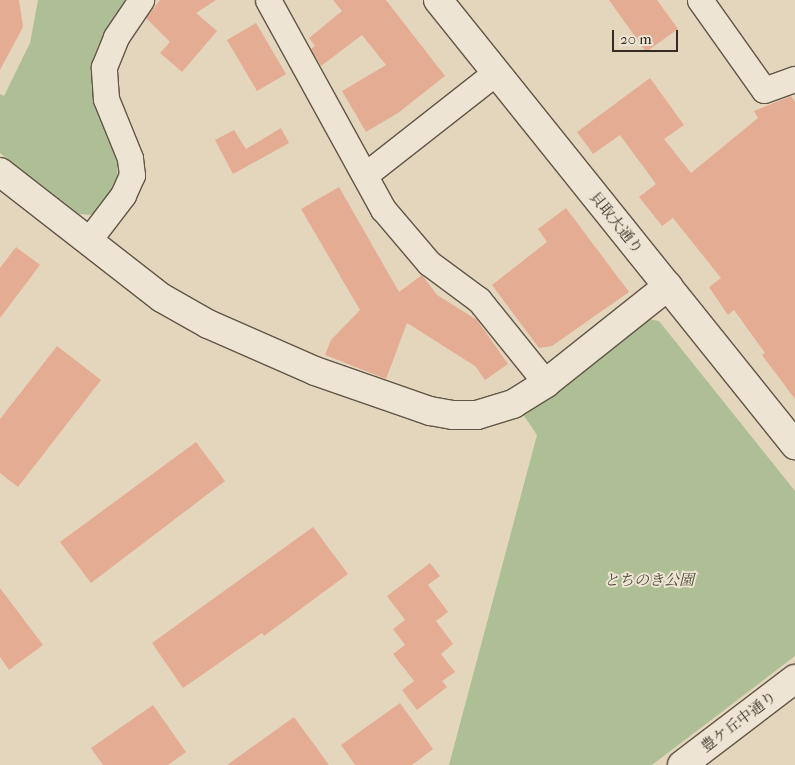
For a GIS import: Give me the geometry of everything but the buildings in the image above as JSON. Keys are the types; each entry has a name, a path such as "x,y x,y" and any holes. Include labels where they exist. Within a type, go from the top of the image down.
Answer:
{"street":[{"path":"88,240 123,195 132,175 130,158 106,99 104,67 116,37 140,0"},
{"path":"268,0 383,209 423,256 478,300 546,383"},
{"name":"貝取大通り","path":"438,0 795,445"},
{"path":"700,0 764,90 795,79"},
{"path":"365,175 495,73"},
{"path":"0,172 162,298 208,324 315,371 430,411 453,415 495,411 546,383 668,286"},
{"name":"豊ケ丘中通り","path":"682,765 795,679"}],"green space":[{"path":"38,0 131,0 105,31 94,57 92,86 118,160 117,182 93,215 79,214 0,153 0,94 4,96 30,43"},
{"name":"とちのき公園","path":"643,318 659,321 795,491 795,656 652,765 449,765 537,435 522,413"}]}
